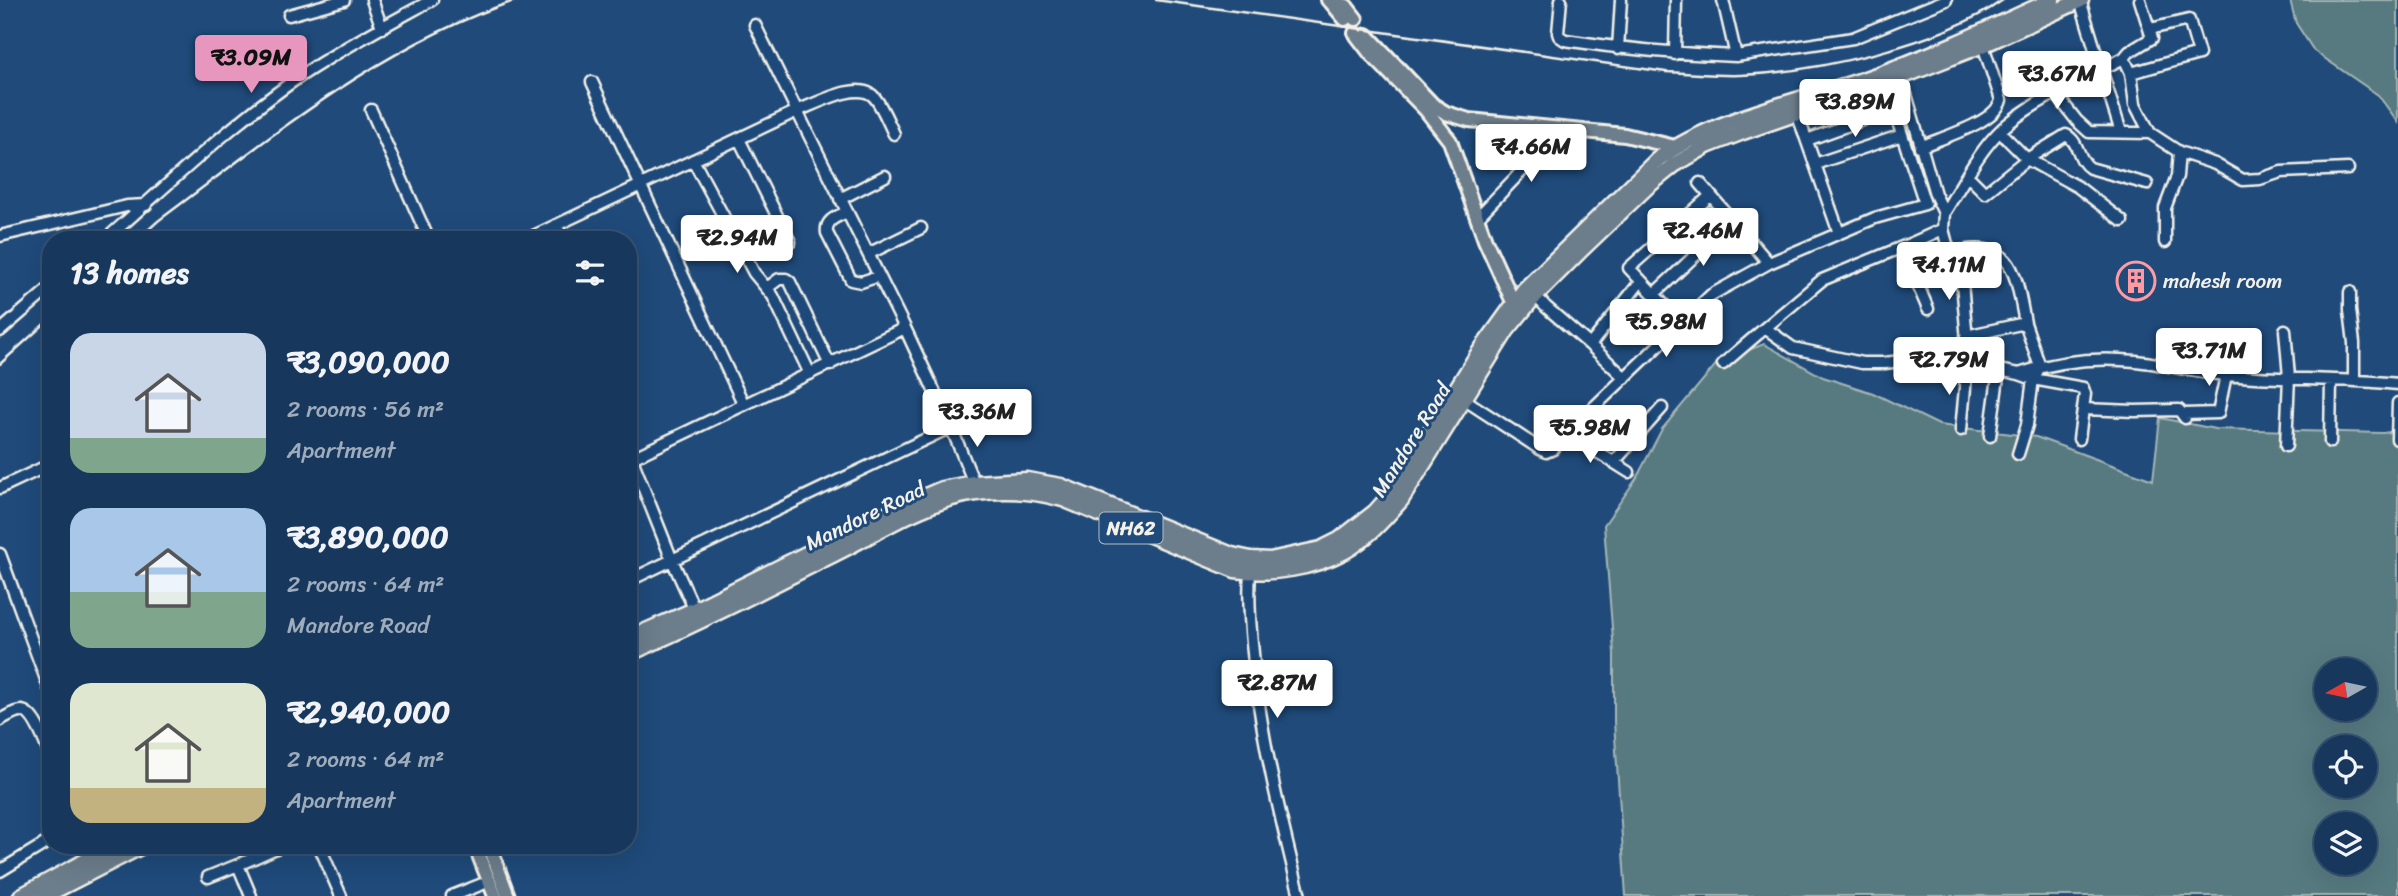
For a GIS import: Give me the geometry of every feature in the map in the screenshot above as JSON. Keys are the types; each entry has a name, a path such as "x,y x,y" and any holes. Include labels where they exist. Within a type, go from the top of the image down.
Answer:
{"highway":[{"name":"Mandore Road","path":"637,649 894,510 942,489 974,483 1027,481 1061,486 1232,555 1251,559 1270,560 1321,549 1356,528 1392,493 1478,354 1531,291 1643,172 1675,147 1736,121 1868,78 1973,36 2052,0"},
{"name":"Mandore Road","path":"1531,291 1648,186 1674,165 1707,146 1983,45 2080,0"},
{"name":"Mandore Road","path":"637,636 697,616 952,498 994,492 1036,492 1063,499 1235,569 1250,572 1276,571 1326,559 1347,550 1363,538 1401,500 1517,309"},
{"path":"21,896 97,854"},
{"path":"44,896 126,854"}],"main road":[{"path":"1329,0 1351,19"},
{"path":"1517,309 1477,218 1447,136 1361,34 1440,110 1469,120 1625,135 1675,147"},
{"path":"479,854 495,896"},
{"path":"492,854 508,896"}],"street":[{"path":"289,15 344,0"},
{"path":"372,0 382,28"},
{"path":"116,231 276,94 342,50 432,0"},
{"path":"1561,0 1558,33 1562,39 1618,49 1736,55 1853,37 1928,4 1946,0"},
{"path":"1618,49 1621,0"},
{"path":"1675,54 1676,0"},
{"path":"1723,0 1736,55"},
{"path":"2080,0 2121,132"},
{"path":"1944,213 1986,148 2000,132 2056,94 2124,58 2152,38 2140,0"},
{"path":"2131,73 2199,54 2189,20 2150,29"},
{"path":"755,24 905,328 974,483"},
{"path":"1920,147 1996,112 2001,100 1983,45"},
{"path":"2124,58 2131,73 2135,104 2150,133 2179,152 2207,161 2243,180 2260,179 2280,172 2348,169"},
{"path":"1900,77 1935,194 1944,213 1943,229 1964,294 1966,365 1961,430"},
{"path":"592,82 744,405"},
{"path":"1462,398 1545,452 1553,449 1711,295 1769,263 1839,233 1875,218 1925,204 1885,83"},
{"path":"544,231 797,111 849,91 867,92 875,98 894,134"},
{"path":"2056,94 2089,132 2150,133"},
{"path":"1807,140 1893,109"},
{"path":"371,110 425,231"},
{"path":"1797,113 1839,233"},
{"path":"1477,218 1562,129"},
{"path":"2000,132 2027,159 2078,187 2122,221"},
{"path":"2077,149 2087,140 2089,132"},
{"path":"1815,164 1902,135"},
{"path":"1968,176 1985,193 2027,159 2066,135 2071,137 2084,164 2147,184"},
{"path":"738,139 790,242"},
{"path":"2165,242 2165,208 2179,168 2179,152"},
{"path":"693,160 754,273 767,288 810,374"},
{"path":"841,199 885,176"},
{"path":"1700,183 1769,263"},
{"path":"1681,323 1629,268 1710,196"},
{"path":"0,236 127,206 146,205"},
{"path":"847,212 828,222 826,226 838,254 851,280 855,282 879,276"},
{"path":"1654,294 1732,220"},
{"path":"556,225 559,231"},
{"path":"868,254 921,228"},
{"path":"1723,364 1822,280 1943,229"},
{"path":"1912,243 1914,276 1928,309"},
{"path":"1951,253 1985,248 1997,252 2011,266 2025,323 2040,367 2033,379 2027,425 2018,454"},
{"path":"767,288 779,279 790,282 830,365"},
{"path":"1590,345 1641,281"},
{"path":"1531,291 1625,378"},
{"path":"2350,292 2354,380"},
{"path":"0,331 42,295"},
{"path":"1966,336 2025,323"},
{"path":"637,452 905,328"},
{"path":"1765,328 1793,348 1862,363 1931,357 2083,388 2085,394 2079,439"},
{"path":"2286,330 2289,377 2286,446"},
{"path":"2019,374 2052,363 2138,361 2226,375 2398,384"},
{"path":"1990,436 1998,370"},
{"path":"2083,409 2179,410 2184,416 2218,413 2226,375"},
{"path":"2330,442 2331,380"},
{"path":"2397,439 2398,403"},
{"path":"1614,462 1662,408"},
{"path":"637,577 951,427"},
{"path":"1567,433 1629,472"},
{"path":"0,488 42,468"},
{"path":"637,476 697,616"},
{"path":"0,554 42,668"},
{"path":"1250,572 1248,600 1256,690 1277,802 1300,896"},
{"path":"0,720 18,711 26,711 32,716 42,738"},
{"path":"0,871 42,845"},
{"path":"208,877 263,854"},
{"path":"323,854 341,896"},
{"path":"238,865 251,896"},
{"path":"453,896 490,881"}],"green space":[{"path":"2290,0 2398,0 2398,122 2378,95 2314,51 2296,23"},
{"path":"1764,344 1823,377 1873,393 1939,425 2036,437 2153,480 2160,418 2215,429 2383,433 2398,431 2398,896 1626,896 1614,722 1614,653 1604,525 1636,479 1662,429 1718,362"}],"railway":[{"path":"147,231 285,126 374,67 420,41 517,0"},
{"path":"1156,0 1666,72 1732,75 1805,68 1877,53 1947,30 2003,0"},
{"path":"0,364 42,326"}],"place":[{"name":"mahesh room","path":"2136,281"}]}
